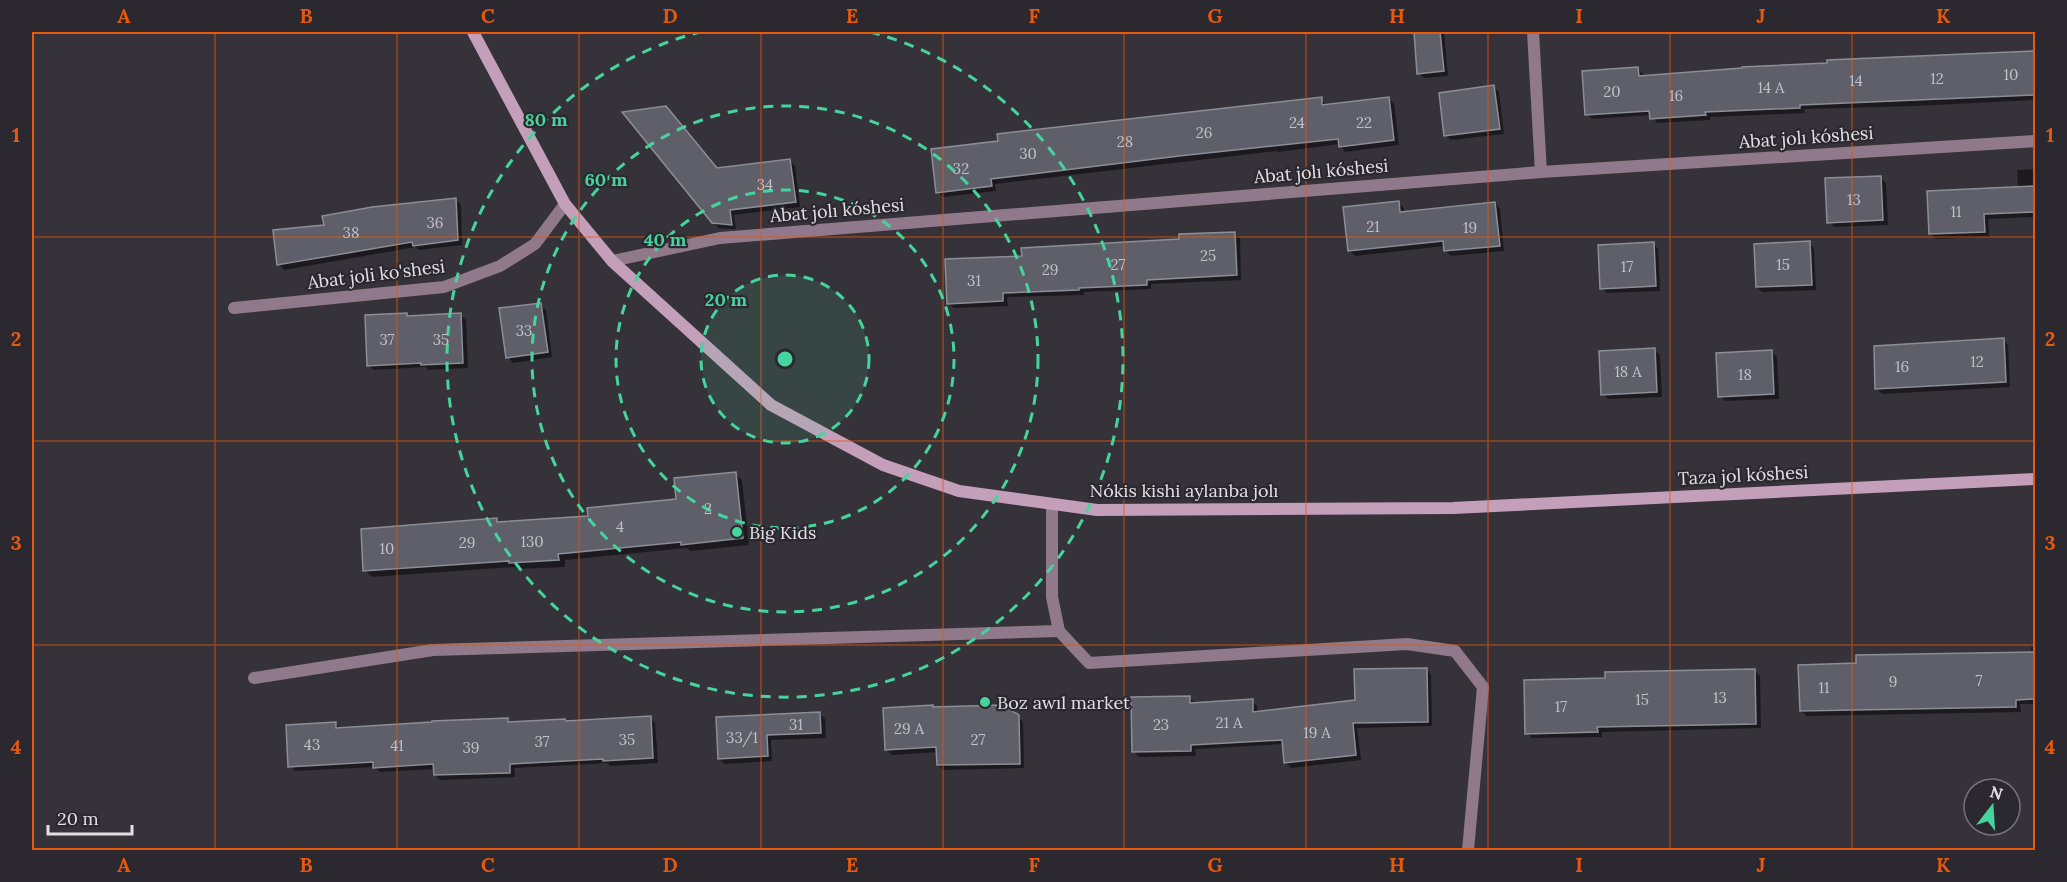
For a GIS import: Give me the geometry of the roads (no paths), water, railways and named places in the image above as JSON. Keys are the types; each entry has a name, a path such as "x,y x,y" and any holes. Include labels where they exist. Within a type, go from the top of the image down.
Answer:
{"main road":[{"name":"Nókis kishi aylanba jolı","path":"473,32 565,204 612,261 771,405 883,465 959,491 1097,510 1453,508"},
{"name":"Taza jol kóshesi","path":"1453,508 2036,479"}],"street":[{"path":"1533,32 1541,172"},
{"name":"Abat jolı kóshesi","path":"612,261 720,238 1541,172 2036,141"},
{"name":"Abat joli ko'shesi","path":"234,308 444,288 500,266 535,244 565,204"},
{"path":"1052,504 1052,597 1059,631 1089,663 1407,644 1455,651 1483,687 1468,850"},
{"path":"254,678 433,650 1059,631"}],"place":[{"name":"Big Kids","path":"737,532"},
{"name":"Boz awıl market","path":"985,702"}]}
